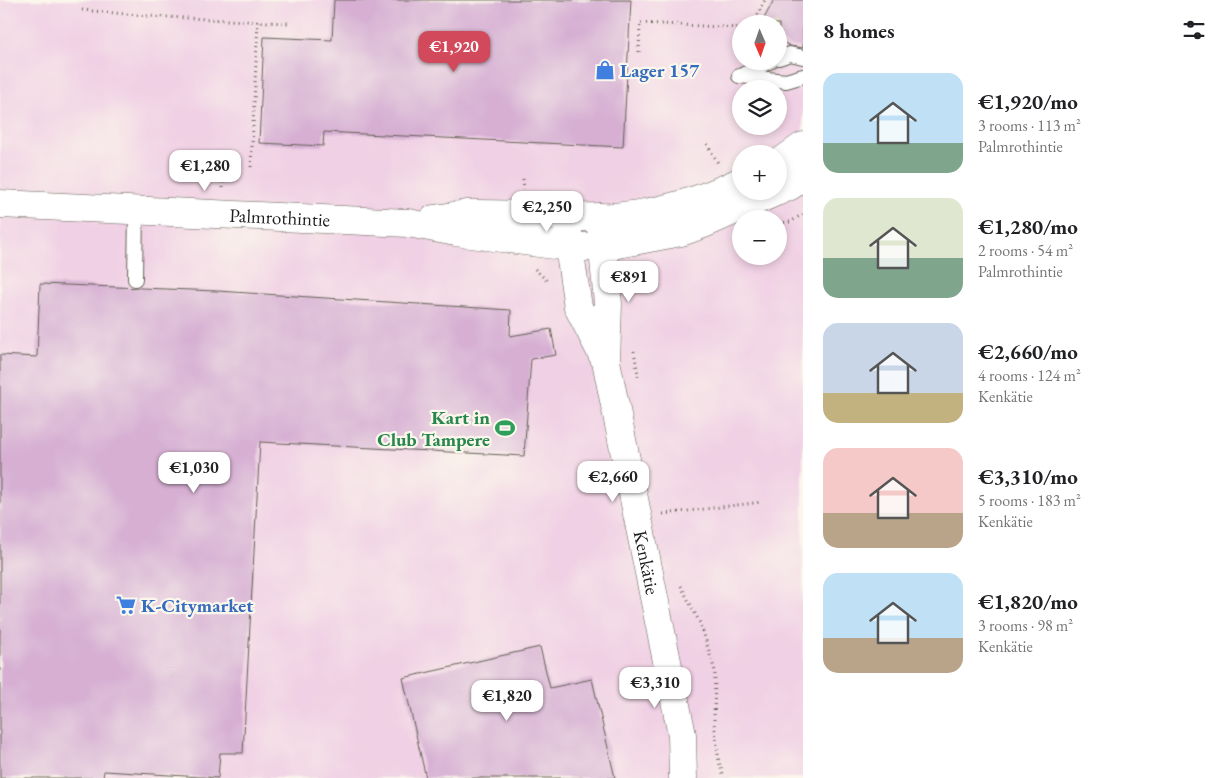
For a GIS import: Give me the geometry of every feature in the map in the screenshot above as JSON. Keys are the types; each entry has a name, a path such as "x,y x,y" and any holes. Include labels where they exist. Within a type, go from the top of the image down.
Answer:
{"street":[{"path":"787,157 803,146"},
{"name":"Palmrothintie","path":"787,187 803,177"},
{"name":"Palmrothintie","path":"408,223 467,214 567,217 633,215 706,196 732,185"},
{"name":"Palmrothintie","path":"0,204 408,223 456,232 569,246 602,248 681,232 758,200"},
{"name":"Kenkätie","path":"567,217 569,246 578,307 606,361"},
{"name":"Kenkätie","path":"600,217 608,304 606,361 682,735 682,778"},
{"name":"Kenkätie","path":"682,735 701,778"}],"lane":[{"path":"788,55 803,57"},
{"path":"752,70 739,76 786,81 803,76"},
{"path":"135,279 136,210"}],"path":[{"path":"758,15 765,0"},
{"path":"82,10 148,16 288,23"},
{"path":"251,167 258,21"},
{"path":"639,52 640,23 732,28"},
{"path":"787,222 803,214"},
{"path":"608,304 626,301 632,286 640,276 663,262"},
{"path":"531,266 549,285"},
{"path":"634,348 640,385"},
{"path":"663,514 762,502"},
{"path":"661,505 664,523"},
{"path":"679,580 681,588 702,625 715,671 714,722 719,762 724,778"}],"shaded area":[{"path":"0,0 803,0 803,778 0,778"}],"building":[{"path":"334,0 631,0 623,147 324,132 323,146 259,143 264,37 332,40"},
{"path":"774,0 803,0 803,48 788,45 788,15 766,15"},
{"name":"K-Citymarket","path":"40,284 217,291 511,310 510,336 551,329 556,355 531,359 524,456 260,442 243,753 220,753 218,778 104,771 103,778 0,778 0,355 37,357"},
{"path":"540,647 550,688 592,679 615,778 426,778 403,678"}],"place":[{"name":"Lager 157","path":"605,70"},
{"name":"Kart in Club Tampere","path":"505,428"},
{"name":"K-Citymarket","path":"126,605"}]}
